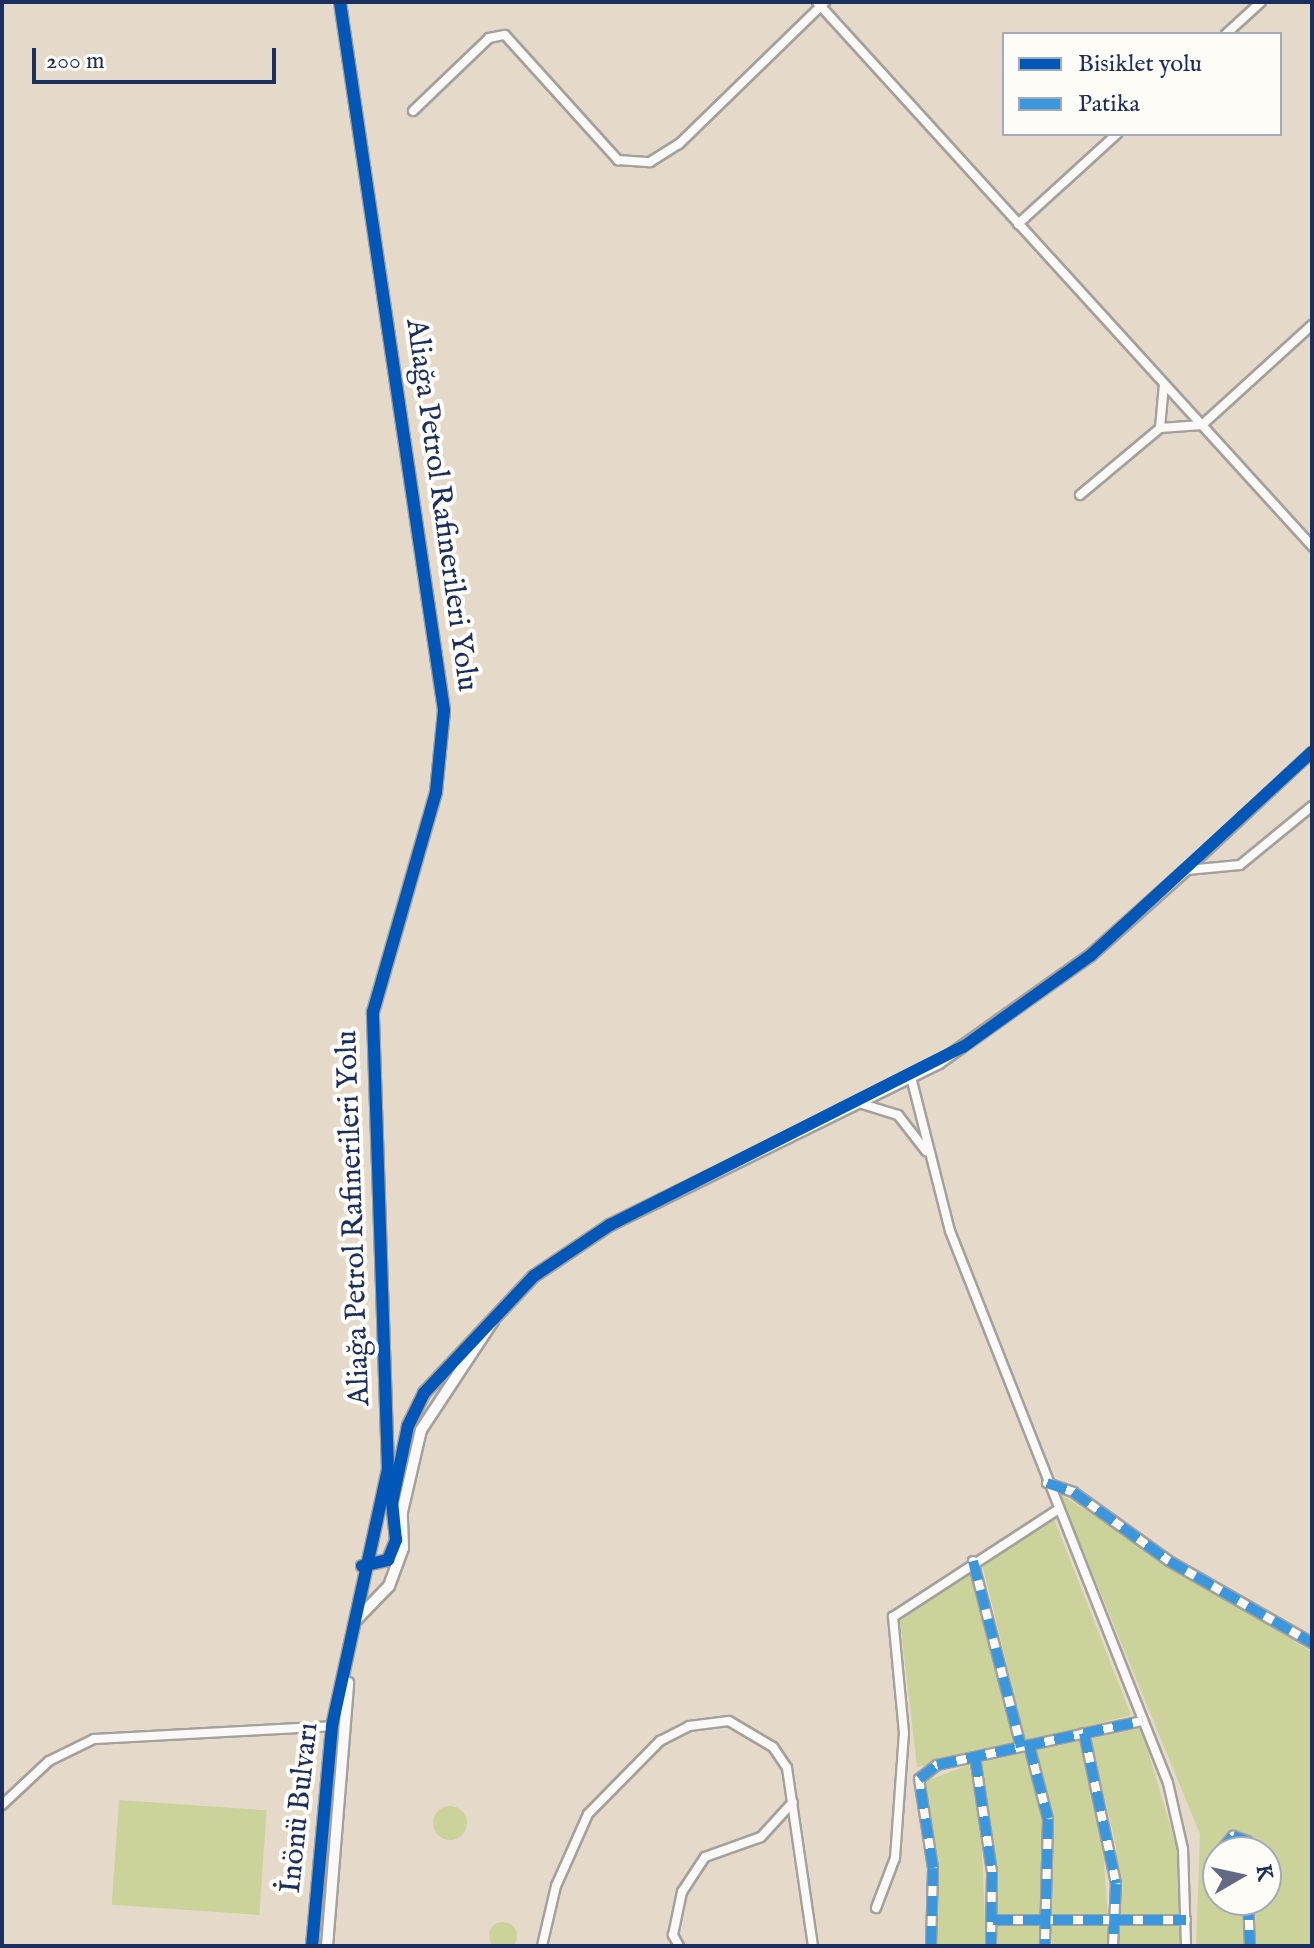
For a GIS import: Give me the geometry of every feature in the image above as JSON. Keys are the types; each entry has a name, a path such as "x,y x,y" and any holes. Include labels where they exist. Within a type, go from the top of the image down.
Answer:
{"street":[{"name":"Aliağa Petrol Rafinerileri Yolu","path":"340,2 444,710 436,792 373,1012 374,1213 389,1429 388,1469 362,1566 348,1677"},
{"path":"1228,32 1261,2"},
{"path":"413,111 489,38 505,35 618,160 650,162 679,144 821,3 1312,546"},
{"path":"1018,224 1115,136"},
{"path":"1080,495 1160,428 1202,425 1312,325"},
{"path":"1160,428 1164,384"},
{"path":"356,1620 389,1586 405,1539 400,1463 404,1443 424,1393 534,1276 610,1225 911,1077 1091,955 1312,752"},
{"path":"1186,870 1240,865 1312,806"},
{"path":"911,1077 943,1210 957,1252 1142,1721 1183,1849 1186,1946"},
{"path":"859,1103 898,1115 931,1160"},
{"path":"362,1566 388,1560 397,1532 401,1486 412,1467 417,1446 498,1313"},
{"path":"404,1443 417,1446"},
{"path":"400,1463 412,1467"},
{"path":"1047,1483 1073,1492 1169,1561 1312,1643"},
{"path":"876,1908 895,1858 904,1733 893,1617 973,1561 1057,1510"},
{"path":"973,1561 1048,1819 1045,1946"},
{"name":"İnönü Bulvarı","path":"312,1946 332,1726 348,1677"},
{"name":"İnönü Bulvarı","path":"327,1946 351,1725 348,1677"},
{"path":"931,1946 933,1868 919,1779 937,1765 1142,1721"},
{"path":"542,1946 556,1886 588,1814 660,1741 711,1722 748,1726 787,1768 813,1946"},
{"path":"2,1805 49,1761 94,1739 332,1726"},
{"path":"1084,1733 1116,1884 1113,1946"},
{"path":"975,1757 993,1920 991,1946"},
{"path":"679,1946 673,1935 682,1892 705,1857 761,1837 793,1802"},
{"path":"1249,1916 1250,1946"},
{"path":"993,1920 1186,1920"}],"green space":[{"path":"1060,1494 1312,1652 1312,1946 1196,1946 1200,1834"},
{"path":"1054,1519 1131,1715 1026,1742 982,1564"},
{"path":"970,1569 1015,1744 917,1767 900,1621"},
{"path":"1141,1728 1178,1852 1181,1946 1119,1946 1116,1846 1091,1739"},
{"path":"1082,1741 1101,1819 1110,1946 1052,1946 1053,1820 1035,1750"},
{"path":"1026,1752 1043,1817 1040,1946 994,1946 995,1856 980,1763"},
{"path":"969,1765 981,1826 986,1946 936,1946 938,1880 926,1781"},
{"path":"119,1800 267,1810 259,1915 112,1905"},
{"path":"450,1806 462,1811 467,1823 462,1835 450,1840 438,1835 433,1823 438,1811"},
{"path":"498,1923 508,1923 516,1931 516,1941 508,1949 498,1949 490,1941 490,1931"}],"marked path":[{"path":"1047,1483 1073,1492 1169,1561 1312,1643"},
{"path":"973,1561 1021,1747"},
{"path":"931,1946 933,1868 919,1779 937,1765 1142,1721"},
{"path":"1084,1733 1116,1884 1113,1946"},
{"path":"1029,1745 1048,1819 1045,1946"},
{"path":"975,1757 992,1872 991,1946"},
{"path":"1249,1916 1250,1946"},
{"path":"993,1920 1186,1920"}],"cycle path":[{"path":"312,1946 332,1726 388,1469 373,1012 436,792 444,710 340,2"},
{"path":"362,1566 388,1560 396,1540 392,1503 408,1426 424,1393 534,1276 610,1225 963,1047 1091,955 1312,752"}]}
